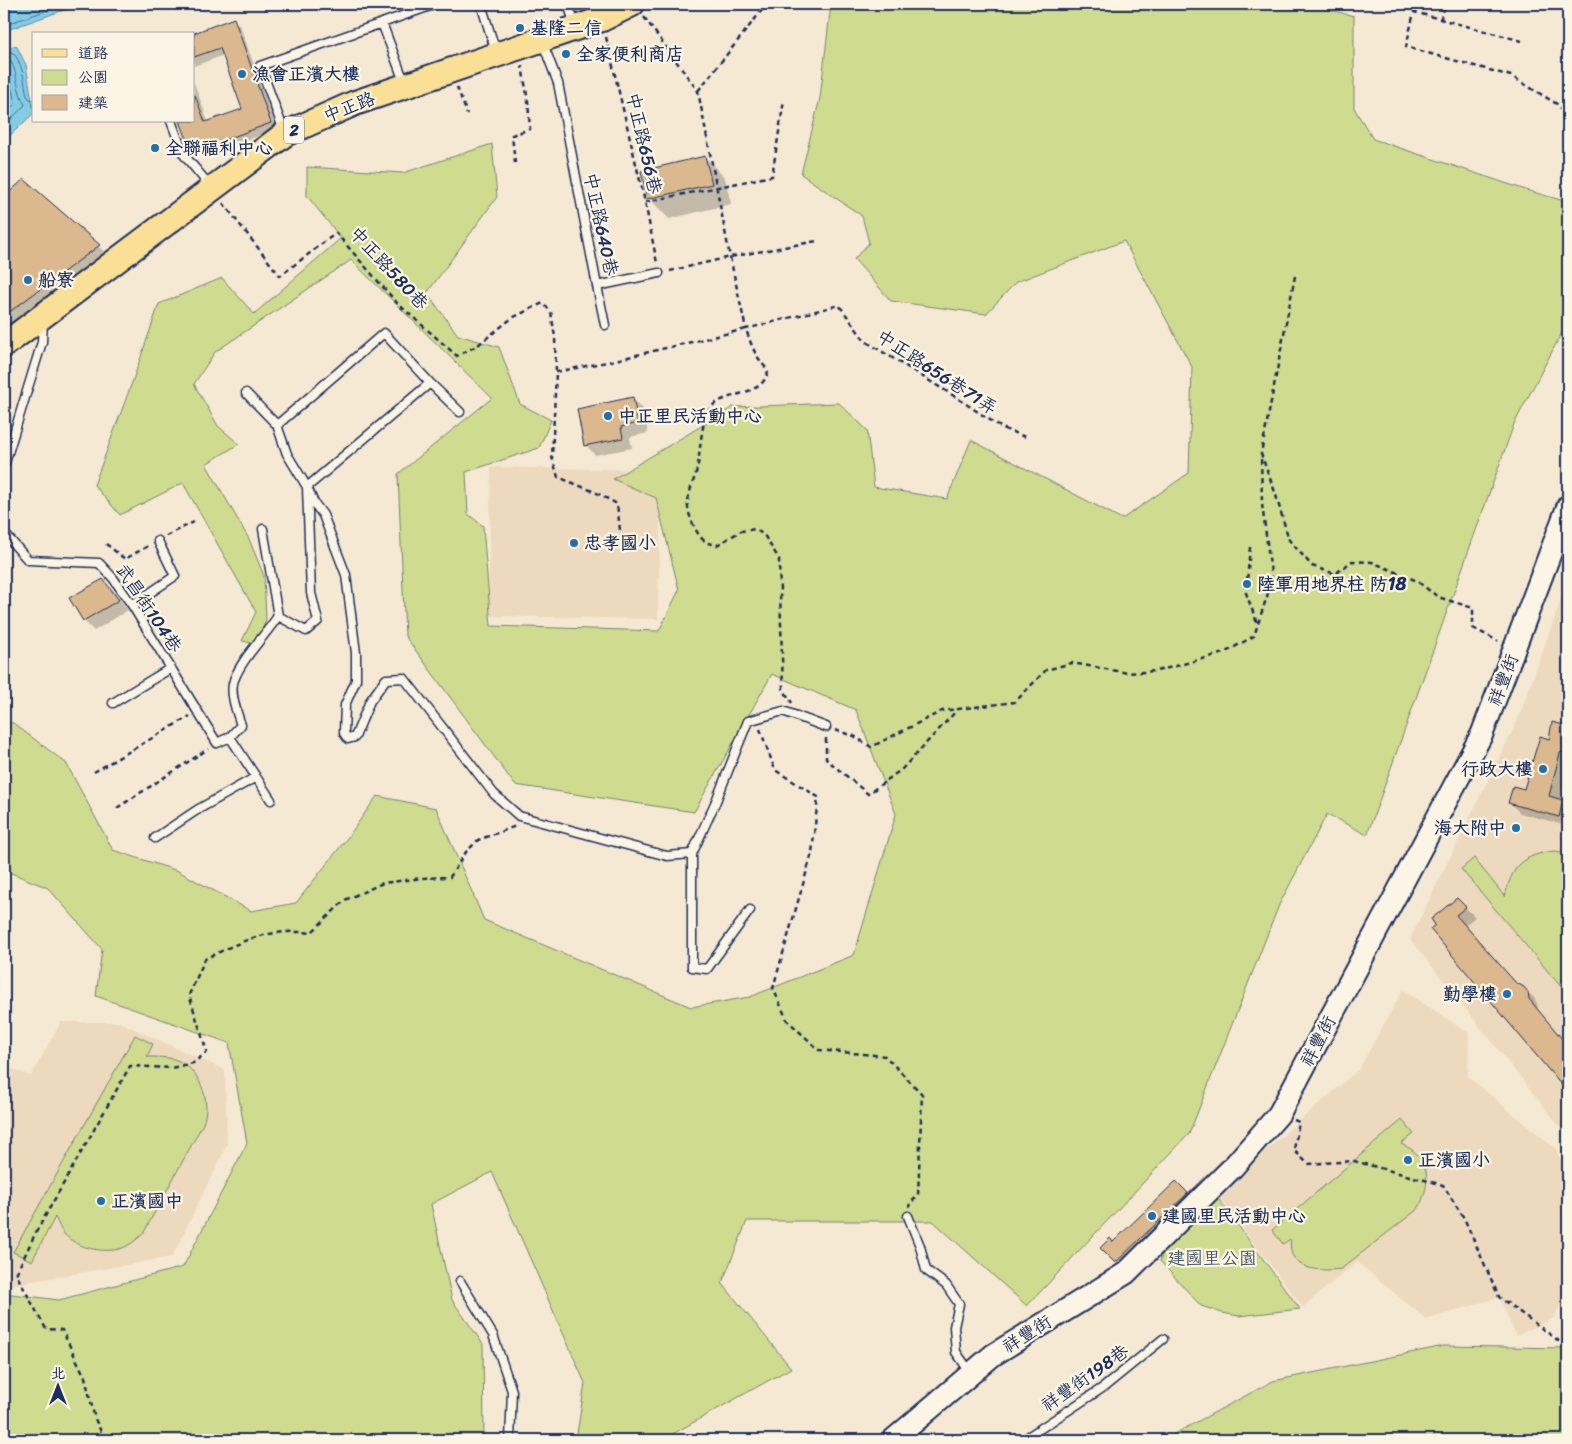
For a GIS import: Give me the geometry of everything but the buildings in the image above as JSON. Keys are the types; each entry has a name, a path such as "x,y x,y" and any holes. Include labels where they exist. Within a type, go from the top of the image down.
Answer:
{"main road":[{"name":"中正路","path":"4,345 285,134 330,113 602,18 636,8"}],"street":[{"name":"祥豐街","path":"893,1440 993,1356 1126,1273 1233,1166 1279,1114 1482,734 1568,506"}],"lane":[{"path":"285,134 260,66 436,4"},
{"path":"481,4 508,51"},
{"path":"568,4 576,27"},
{"path":"382,23 406,86"},
{"name":"中正路640巷","path":"542,39 558,83 597,286 659,273"},
{"path":"171,122 184,155 212,190"},
{"path":"597,286 605,325"},
{"path":"4,466 42,342 44,316"},
{"path":"277,425 384,333 430,383 460,412"},
{"path":"307,487 430,383"},
{"path":"246,393 277,425 287,454 307,487 314,504 323,515 346,575 356,653 356,680 346,705 344,733 348,739 355,736 370,701 386,679 404,678 494,794 519,816 667,856 692,854"},
{"path":"278,616 306,631 318,622 311,593 307,487"},
{"path":"217,743 230,737 241,725 234,704 233,681 244,661 278,616 263,529"},
{"name":"武昌街104巷","path":"4,533 28,560 99,563 113,578 132,605 217,743"},
{"path":"132,605 175,576 158,541"},
{"path":"113,703 171,668"},
{"path":"750,910 707,969 692,967 692,854 716,801 748,721 783,712 826,727"},
{"path":"230,737 271,800"},
{"path":"155,838 196,810 256,777"},
{"path":"908,1216 920,1246 926,1270 946,1285 959,1304 954,1328 956,1352 972,1374"},
{"path":"460,1281 493,1335 512,1391 510,1440"},
{"name":"祥豐街198巷","path":"1023,1440 1104,1387 1163,1339"}],"path":[{"path":"1440,20 1446,4"},
{"path":"698,91 766,5"},
{"path":"636,8 698,91 746,329 752,348 761,363 768,370 768,375 756,388 718,401 709,409 701,436 698,467 687,503 695,530 705,542 718,546 741,530 755,529 764,535 779,560 783,689 804,719"},
{"path":"1522,41 1414,12 1406,48 1511,76 1557,104 1568,117"},
{"name":"中正路656巷","path":"602,18 645,202 659,273"},
{"path":"508,51 528,101 530,130 512,135 515,163"},
{"path":"451,70 467,114"},
{"path":"645,202 772,176 784,100"},
{"name":"中正路580巷","path":"212,190 280,276 336,234 397,304 457,356 478,345 512,318 543,303 552,312 556,372 552,457 558,477 617,504 620,530"},
{"path":"659,273 730,257 817,242"},
{"path":"958,709 902,769 868,794 826,760 826,727 854,736 871,747 942,711 958,709 1015,702 1046,670 1072,663 1128,673 1157,671 1224,653 1254,636 1272,581 1262,504 1261,454 1295,276"},
{"name":"中正路656巷71弄","path":"746,329 839,305 865,341 1002,428 1025,437"},
{"path":"556,372 607,362 746,329"},
{"path":"1261,454 1275,492 1289,540 1312,566 1335,574 1352,561 1372,562 1417,581 1438,597 1473,608 1473,628 1500,642 1516,645"},
{"path":"1250,547 1246,593 1258,624"},
{"path":"94,772 198,712"},
{"path":"757,719 775,770 818,797 812,853 773,988 787,1020 818,1050 885,1056 922,1094 918,1196 910,1203 908,1216"},
{"path":"117,808 217,743"},
{"path":"105,1440 95,1419 85,1377 62,1330 46,1329 16,1274 35,1234 130,1066 171,1068 194,1063 207,1052 189,995 205,958 240,942 272,932 293,931 310,933 345,900 383,883 422,878 450,878 466,852 478,840 522,824"},
{"path":"1279,1114 1299,1122 1294,1150 1308,1164 1354,1161 1443,1185 1464,1218 1499,1297 1559,1342 1568,1343"}],"shaded area":[{"name":"忠孝國小","path":"491,467 661,470 658,619 488,616"},
{"name":"海大附中","path":"1568,580 1568,1137 1410,939 1519,717"},
{"name":"正濱國小","path":"1403,990 1469,1033 1468,1077 1555,1148 1568,1172 1568,1293 1553,1318 1516,1336 1499,1297 1427,1320 1357,1262 1303,1307 1216,1194 1359,1069"},
{"name":"正濱國中","path":"61,1022 119,1022 225,1070 227,1145 172,1257 4,1286 4,1066 31,1076"}],"green space":[{"path":"831,4 1305,4 1354,16 1354,108 1373,139 1529,191 1568,202 1568,321 1514,424 1367,835 1327,814 1279,905 1189,1134 1027,1306 933,1221 747,1221 722,1283 791,1368 669,1436 666,1440 576,1440 585,1383 492,1172 431,1204 452,1300 483,1344 484,1440 4,1440 4,1293 59,1300 183,1267 247,1143 229,1043 96,996 102,949 48,888 4,870 4,722 13,723 66,763 113,850 178,871 251,911 296,903 348,837 377,796 436,808 484,920 691,1007 750,997 854,955 896,814 856,710 772,674 694,812 515,785 405,636 398,474 492,398 351,260 215,352 194,384 218,426 239,444 206,464 249,539 264,576 266,619 257,644 242,641 256,612 183,483 120,515 94,485 159,304 222,278 254,314 341,238 307,196 307,167 403,173 492,144 497,197 427,293 458,335 499,347 520,404 551,420 539,448 466,472 468,514 483,526 491,626 659,631 679,590 656,498 613,479 733,407 839,403 867,430 874,487 947,499 971,440 1122,519 1189,473 1192,367 1124,241 1016,282 986,314 891,301 854,259 869,243 862,216 801,174 820,98"},
{"path":"1555,851 1568,853 1568,995 1461,869 1474,858 1505,897 1511,878 1520,864 1535,855"},
{"path":"135,1035 153,1044 147,1057 174,1059 183,1063 191,1070 202,1086 206,1105 203,1124 143,1234 122,1248 97,1250 82,1246 69,1239 55,1217 32,1261 13,1252"},
{"path":"1402,1120 1414,1134 1401,1144 1411,1149 1418,1156 1426,1171 1425,1190 1418,1209 1341,1269 1312,1269 1299,1263 1291,1251 1290,1239 1283,1244 1272,1230"},
{"name":"建國里公園","path":"1217,1197 1300,1309 1239,1316 1201,1306 1160,1261 1166,1242"},
{"path":"1444,1346 1568,1348 1568,1440 1165,1439 1273,1381"}],"water":[{"path":"4,4 81,4 4,31"},
{"path":"16,45 26,65 32,101 32,115 4,141 4,50"}],"place":[{"name":"基隆二信","path":"520,28"},
{"name":"全家便利商店","path":"566,54"},
{"name":"漁會正濱大樓","path":"242,74"},
{"name":"全聯福利中心","path":"155,148"},
{"name":"船寮","path":"28,280"},
{"name":"中正里民活動中心","path":"608,416"},
{"name":"忠孝國小","path":"574,543"},
{"name":"陸軍用地界柱 防18","path":"1247,584"},
{"name":"行政大樓","path":"1543,769"},
{"name":"海大附中","path":"1516,828"},
{"name":"勤學樓","path":"1507,994"},
{"name":"正濱國小","path":"1408,1160"},
{"name":"正濱國中","path":"101,1201"},
{"name":"建國里民活動中心","path":"1152,1216"}]}
